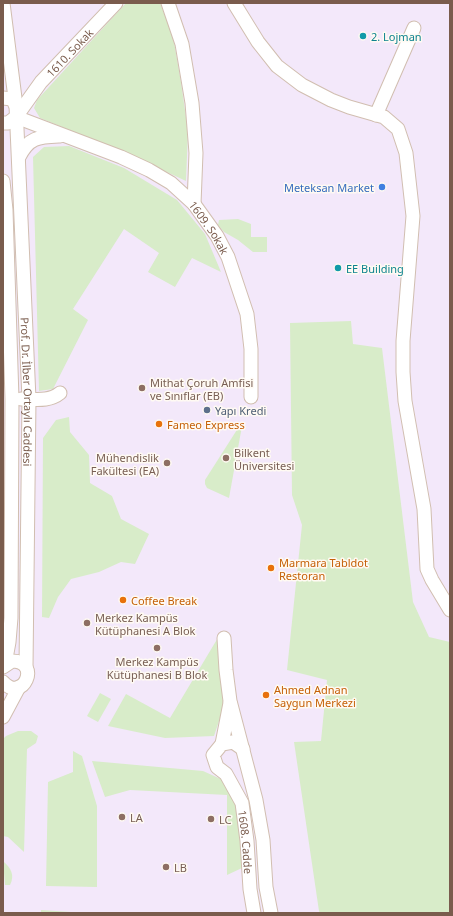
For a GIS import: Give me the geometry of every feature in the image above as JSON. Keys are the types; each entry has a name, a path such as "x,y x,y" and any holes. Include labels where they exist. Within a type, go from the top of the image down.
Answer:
{"street":[{"name":"Prof. Dr. İlber Ortaylı Caddesi","path":"3,3 15,92 29,399 26,667 28,675 25,683 19,687 3,717"},
{"name":"1610. Sokak","path":"15,92 41,82 116,3"},
{"path":"168,3 182,44 192,102 196,153 194,204"},
{"path":"234,3 258,42 277,66 283,71 302,85 330,100 384,117 398,129 406,153 414,216 402,342 402,372 405,401 424,509 427,569 450,610"},
{"path":"376,115 414,28"},
{"path":"3,123 8,123 16,111 41,82"},
{"path":"29,97 26,107 28,116 34,124"},
{"path":"3,98 12,99 16,111"},
{"name":"1609. Sokak","path":"16,111 34,124 121,157 149,170 171,183 194,204 217,236 228,257 247,314 251,349 251,397"},
{"name":"1609. Sokak","path":"19,157 24,146 34,139 44,136 62,135"},
{"name":"Prof. Dr. İlber Ortaylı Caddesi","path":"3,181 6,210 12,399 11,618 9,642 4,665"},
{"path":"12,399 47,399 55,397 60,393"},
{"path":"11,508 28,508"},
{"path":"224,638 230,701 256,800 263,840 266,887 271,913"},
{"name":"Prof. Dr. İlber Ortaylı Caddesi","path":"4,665 12,661 16,661 20,662 26,667"},
{"path":"3,682 10,687 19,687"},
{"path":"230,701 222,744 233,742 244,755"},
{"name":"1608. Cadde","path":"222,744 213,755 217,767 226,774 242,803 247,841 250,889 254,913"},
{"path":"226,774 239,772 244,755"}],"shaded area":[{"name":"Bilkent Üniversitesi","path":"3,3 450,3 450,913 3,913"}],"green space":[{"path":"126,3 160,3 173,36 188,132 186,181 126,153 40,118 34,108 37,100"},
{"path":"69,146 124,168 177,200 205,234 221,272 192,258 175,287 148,272 159,253 124,229 73,309 88,320 53,389 39,391 33,157 44,147"},
{"path":"238,219 251,224 251,237 267,237 267,252 253,252 238,240 224,232 218,225 219,220"},
{"path":"351,321 353,344 382,348 413,602 429,637 450,642 450,913 320,913 319,911 294,742 321,741 327,680 287,670 302,525 292,495 290,323"},
{"path":"69,417 70,432 89,455 90,483 112,496 121,519 149,534 135,564 121,562 99,572 71,579 58,597 49,618 42,617 43,438 56,420"},
{"path":"240,425 242,426 229,498 207,488 205,480"},
{"path":"219,636 226,700 214,736 165,738 108,726 126,694 170,718"},
{"path":"100,693 111,699 98,722 87,716"},
{"path":"18,731 31,731 38,736 36,743 27,749 24,852 8,837 3,836 3,739 6,736"},
{"path":"73,751 82,756 97,806 97,887 46,886 48,782 73,772"},
{"path":"92,761 203,771 223,780 237,803 242,868 227,875 227,795 130,790 105,797"},
{"path":"3,861 8,866 12,875 10,885 5,885"},
{"path":"41,910 86,913 41,913"}],"place":[{"name":"2. Lojman","path":"363,36"},
{"name":"Meteksan Market","path":"382,187"},
{"name":"EE Building","path":"338,268"},
{"name":"Mithat Çoruh Amfisi ve Sınıflar (EB)","path":"142,388"},
{"name":"Yapı Kredi","path":"207,410"},
{"name":"Fameo Express","path":"159,424"},
{"name":"Bilkent Üniversitesi","path":"226,458"},
{"name":"Mühendislik Fakültesi (EA)","path":"167,463"},
{"name":"Marmara Tabldot Restoran","path":"271,568"},
{"name":"Coffee Break","path":"123,600"},
{"name":"Merkez Kampüs Kütüphanesi A Blok","path":"87,623"},
{"name":"Merkez Kampüs Kütüphanesi B Blok","path":"157,648"},
{"name":"Ahmed Adnan Saygun Merkezi","path":"266,695"},
{"name":"LA","path":"122,817"},
{"name":"LC","path":"211,819"},
{"name":"LB","path":"166,867"}]}
